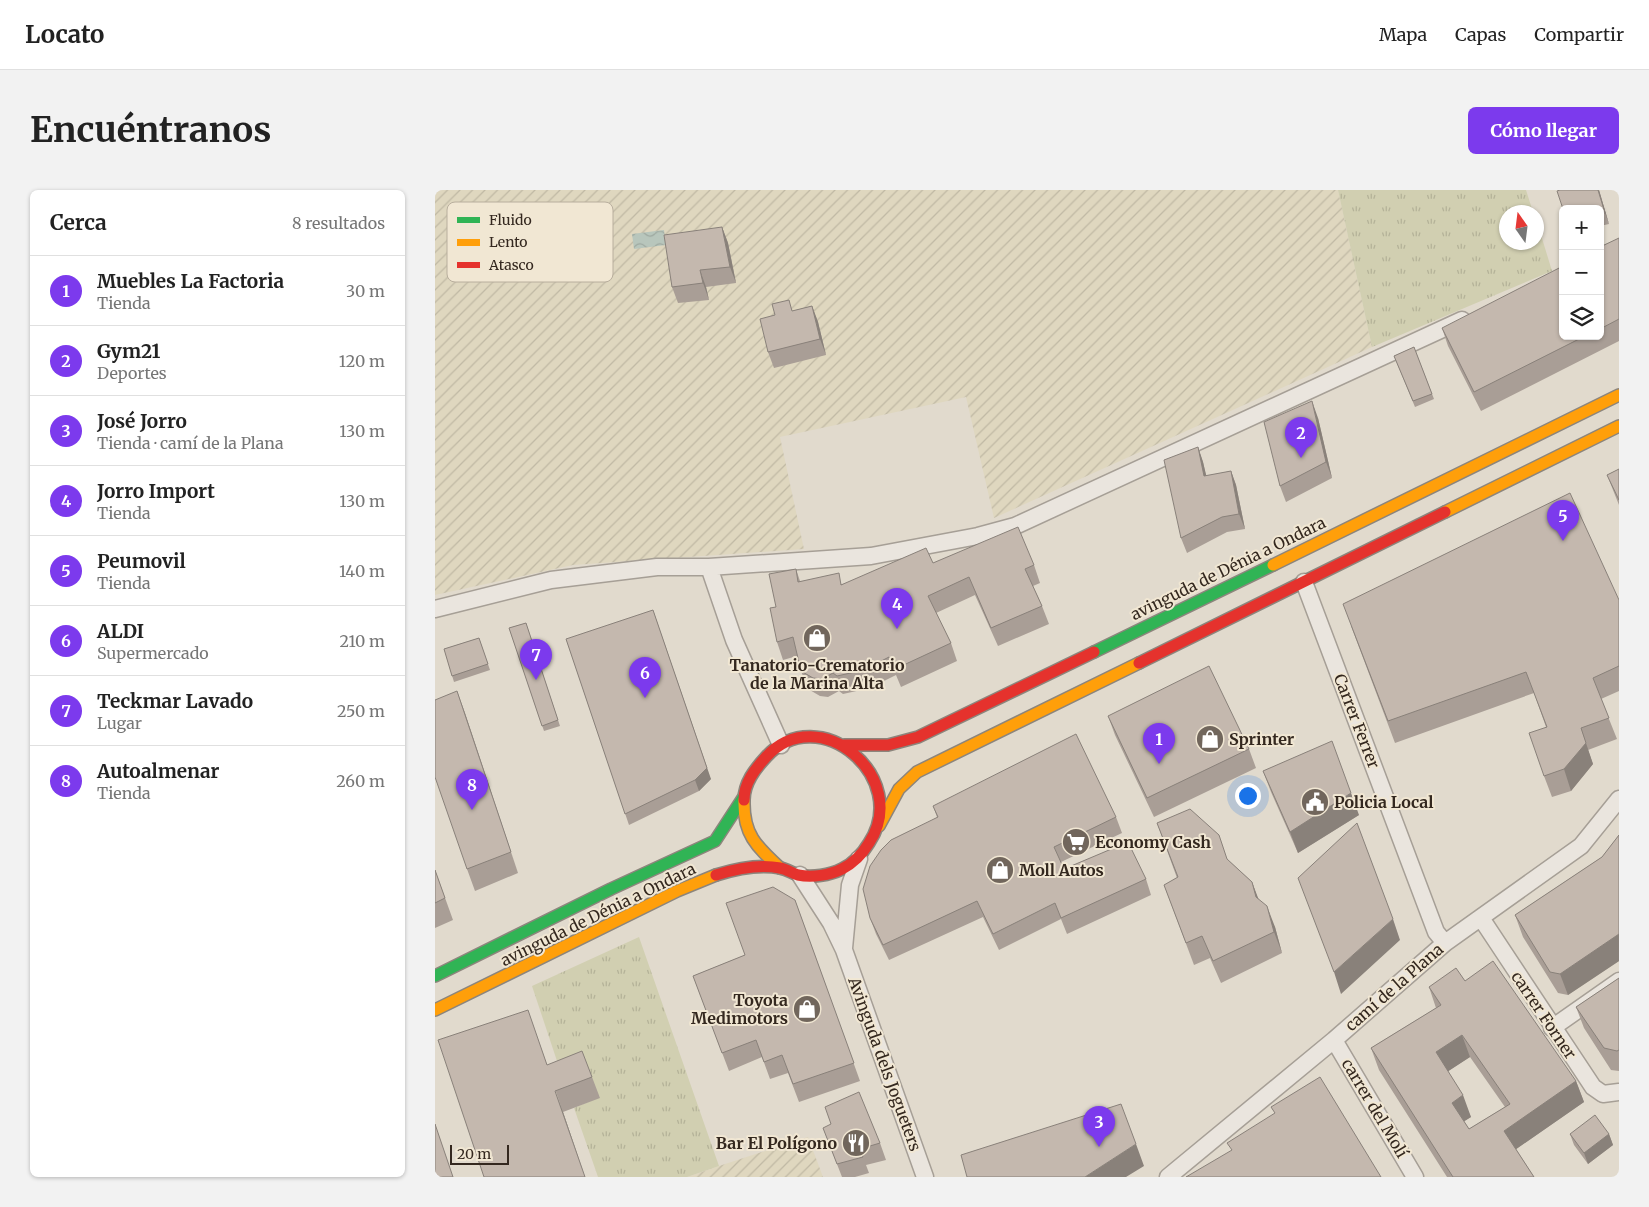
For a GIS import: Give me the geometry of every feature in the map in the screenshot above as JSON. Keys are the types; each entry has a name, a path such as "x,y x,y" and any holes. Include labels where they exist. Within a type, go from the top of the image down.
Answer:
{"main road":[{"name":"avinguda de Dénia a Ondara","path":"844,745 864,747 899,744 929,733 1619,395"},
{"path":"879,826 881,802 876,779 863,759 844,745 826,738 807,737 781,745 767,753 753,769 743,798 743,815 747,832 755,846 766,859 781,868 800,875 832,873 847,866 860,856 871,842 899,789 917,772 1619,426"},
{"name":"avinguda de Dénia a Ondara","path":"435,976 611,889 715,841 743,798"},
{"name":"avinguda de Dénia a Ondara","path":"435,1010 668,897 722,873 738,870 781,868"}],"street":[{"path":"435,609 551,580 657,567 709,567 871,556 978,536 1015,526 1479,312"},
{"path":"709,567 734,640 781,745"},
{"name":"Carrer Ferrer","path":"1304,582 1436,932 1445,943"},
{"name":"camí de la Plana","path":"1168,1177 1334,1040 1445,943 1581,846 1619,800"},
{"name":"Avinguda dels Jogueters","path":"844,950 850,885 860,856"},
{"name":"Avinguda dels Jogueters","path":"800,875 831,923 844,950 925,1177"},
{"name":"carrer Forner","path":"1481,918 1552,1028 1593,1087 1603,1094 1619,1092"},
{"path":"1552,1028 1619,980"},
{"name":"carrer del Molí","path":"1334,1040 1415,1177"}],"shaded area":[{"path":"435,190 1338,190 1372,347 994,518 966,397 780,437 804,549 573,565 435,595"},
{"path":"808,1137 823,1177 687,1177 719,1166"}],"green space":[{"path":"1338,190 1526,190 1531,205 1499,205 1499,250 1544,250 1544,245 1552,271 1372,347"},
{"path":"639,937 719,1166 687,1177 598,1177 574,1108 600,1097 564,1082 532,986"}],"water":[{"path":"664,230 666,245 634,249 632,234"}],"building":[{"path":"1598,190 1603,205 1562,205 1557,191"},
{"path":"722,227 730,267 700,270 703,283 672,287 664,235"},
{"path":"1619,238 1619,319 1604,327 1604,250 1604,245"},
{"path":"1559,268 1559,340 1577,340 1474,392 1442,328"},
{"path":"789,300 792,311 812,306 820,339 768,352 760,319 775,315 772,304"},
{"path":"1414,347 1432,394 1413,401 1394,356"},
{"path":"1312,401 1326,462 1280,486 1264,422"},
{"path":"1198,447 1204,476 1231,471 1239,514 1222,517 1181,538 1164,460"},
{"path":"1619,469 1619,500 1607,475"},
{"path":"1570,493 1619,600 1619,666 1593,678 1609,718 1581,728 1586,743 1564,769 1544,776 1529,733 1547,727 1526,672 1388,721 1343,604"},
{"path":"1018,527 1034,565 1025,569 1042,606 991,628 969,577 928,596 951,643 895,669 889,657 864,670 837,676 833,673 822,679 813,678 801,671 793,637 777,642 770,608 776,607 769,574 796,569 798,582 839,573 841,585 926,548 933,563"},
{"path":"653,610 707,768 695,780 625,814 566,639"},
{"path":"526,623 558,720 542,726 509,628"},
{"path":"479,638 488,664 452,676 444,649"},
{"path":"1209,666 1249,749 1147,798 1108,716"},
{"path":"457,691 511,852 467,869 435,777 435,700"},
{"path":"1076,734 1116,817 1054,847 1064,869 1128,842 1146,879 1061,918 1055,903 993,934 977,901 883,945 870,918 863,889 870,866 881,850 891,840 938,817 933,806"},
{"name":"Policia Local","path":"1332,741 1351,793 1290,832 1263,771"},
{"path":"1190,809 1219,835 1227,859 1252,882 1256,897 1267,906 1274,932 1213,961 1202,936 1186,943 1164,885 1178,877 1157,823"},
{"path":"1357,823 1393,919 1334,972 1298,878"},
{"path":"1619,835 1619,934 1560,974 1550,972 1515,915 1602,857"},
{"path":"435,870 445,898 435,903"},
{"path":"773,887 795,900 854,1063 793,1084 782,1055 764,1062 756,1040 722,1053 693,976 745,955 726,903"},
{"path":"1493,961 1576,1081 1504,1131 1534,1177 1453,1177 1371,1048 1441,1005 1429,987 1456,968 1465,981","holes":["1462,1035 1510,1104 1469,1129 1452,1103 1463,1095 1436,1052"]},
{"path":"1619,978 1619,1050 1617,1051 1604,1048 1576,1007"},
{"path":"528,1010 547,1065 582,1051 592,1077 555,1091 585,1177 484,1177 438,1040"},
{"path":"1320,1077 1381,1177 1186,1177 1232,1150 1227,1143 1275,1113 1271,1107"},
{"name":"Bar El Polígono","path":"859,1092 880,1143 860,1149 863,1157 837,1164 823,1128 831,1124 825,1107"},
{"path":"1121,1104 1136,1144 1085,1177 967,1177 961,1155"},
{"path":"1595,1115 1609,1134 1584,1153 1570,1134"},
{"path":"435,1124 453,1177 435,1177"}],"traffic: fast":[{"path":"1094,652 1273,565"},
{"path":"435,976 611,889 715,841 743,798"}],"traffic: slow":[{"path":"1273,565 1619,395"},
{"path":"1445,512 1619,426"},
{"path":"879,826 899,789 917,772 1139,663"},
{"path":"744,800 744,812 749,831 758,846 780,868"},
{"path":"435,1010 677,891 716,875"}],"traffic: jam":[{"path":"1139,663 1445,512"},
{"path":"844,745 888,745 918,737 1094,652"},
{"path":"716,875 756,867 772,867 803,876 821,875 837,871 850,864 864,850 869,843 879,818 878,794 869,772 854,754 833,742 811,737 787,741 766,757 754,771 748,782 744,800"}],"place":[{"name":"Gym21","path":"1301,458"},
{"name":"Peumovil","path":"1563,541"},
{"name":"Jorro Import","path":"897,629"},
{"name":"Tanatorio-Crematorio de la Marina Alta","path":"817,638"},
{"name":"Teckmar Lavado","path":"536,680"},
{"name":"ALDI","path":"645,698"},
{"name":"Sprinter","path":"1210,739"},
{"name":"Muebles La Factoria","path":"1159,764"},
{"name":"Policia Local","path":"1315,802"},
{"name":"Autoalmenar","path":"472,810"},
{"name":"Economy Cash","path":"1076,842"},
{"name":"Moll Autos","path":"1000,870"},
{"name":"Toyota Medimotors","path":"807,1009"},
{"name":"Bar El Polígono","path":"856,1143"},
{"name":"José Jorro","path":"1099,1147"}]}
